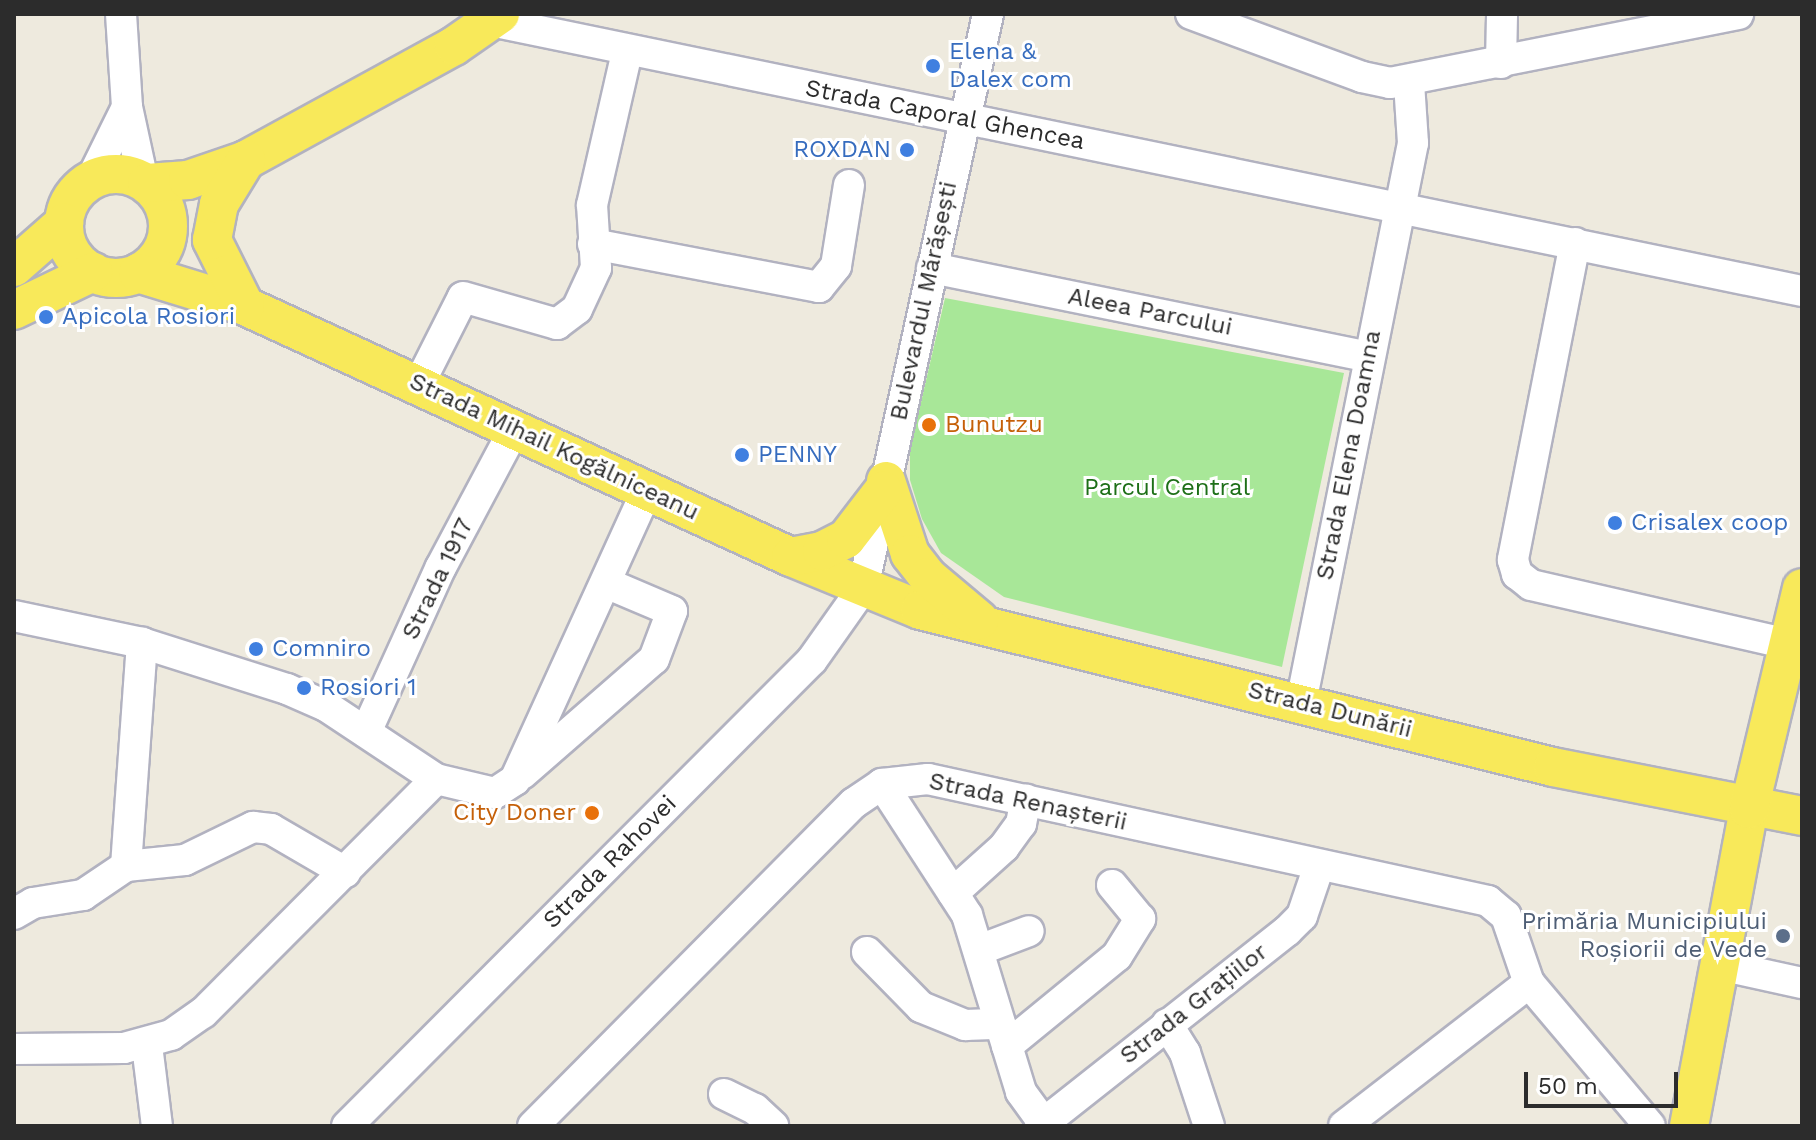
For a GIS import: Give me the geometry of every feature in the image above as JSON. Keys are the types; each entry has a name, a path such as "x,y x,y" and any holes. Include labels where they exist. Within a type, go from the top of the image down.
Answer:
{"main road":[{"path":"246,160 166,240 151,265 138,273 123,278 93,272 71,252 64,223 68,206 91,180 119,174 145,182 188,180 246,160 495,18"},
{"path":"245,306 212,240 219,204 246,160"},
{"path":"145,182 165,207 166,240"},
{"path":"14,267 64,223"},
{"name":"Strada Mihail Kogălniceanu","path":"166,240 245,306"},
{"path":"14,310 93,272"},
{"name":"Strada Mihail Kogălniceanu","path":"138,273 245,306 863,588"},
{"path":"791,557 822,551 846,539 884,486"},
{"path":"884,486 910,554 928,577 987,626"},
{"name":"Strada Dunării","path":"863,588 920,610 1553,767 1749,809 1802,816"},
{"path":"1689,1126 1749,809 1802,588"}],"street":[{"path":"121,14 127,107 145,182"},
{"name":"Bulevardul Mărășești","path":"863,588 985,14"},
{"path":"1191,14 1362,77 1409,82 1738,14"},
{"path":"1501,63 1502,14"},
{"name":"Strada Caporal Ghencea","path":"495,18 627,52 1400,208"},
{"path":"419,384 463,297 557,324 577,309 590,289 596,268 592,205 627,52"},
{"name":"Strada Elena Doamna","path":"1301,703 1413,143 1409,82"},
{"path":"91,180 127,107"},
{"path":"593,244 819,287 836,266 849,185"},
{"path":"1400,208 1802,291"},
{"path":"1575,243 1513,560 1517,574 1531,585 1788,644"},
{"name":"Aleea Parcului","path":"932,268 1369,357"},
{"name":"Strada 1917","path":"366,732 441,567 515,428"},
{"path":"515,780 647,490"},
{"path":"14,616 142,643 287,689 366,732 436,779 487,794 515,780 654,659 672,611 606,583"},
{"name":"Strada Rahovei","path":"347,1126 812,660 863,588"},
{"path":"126,866 142,643"},
{"path":"14,1049 147,1045 203,1013 436,779"},
{"name":"Strada Renașterii","path":"882,784 928,779 1488,901 1506,916 1529,983"},
{"path":"547,1121 843,813 882,784 953,893 979,950 1021,1092 1041,1124"},
{"path":"953,893 1004,847 1021,824 1026,799"},
{"path":"14,914 33,903 83,895 126,866 185,860 253,827 271,829 345,872"},
{"name":"Strada Grațiilor","path":"1041,1124 1287,931 1302,916 1319,866"},
{"path":"867,952 921,1007 965,1025 1003,1035 1117,956 1140,919 1112,885"},
{"path":"979,950 1029,931"},
{"path":"1720,965 1802,983"},
{"path":"1344,1126 1529,983 1650,1126"},
{"path":"1167,1024 1185,1053 1209,1126"},
{"path":"147,1045 157,1126"},
{"path":"724,1094 755,1109 773,1126"}],"green space":[{"name":"Parcul Central","path":"945,298 1344,373 1282,667 1004,597 941,553 922,519 910,480 910,450"}],"place":[{"name":"Elena & Dalex com","path":"933,66"},
{"name":"ROXDAN","path":"907,150"},
{"name":"Apicola Rosiori","path":"46,317"},
{"name":"Bunutzu","path":"929,425"},
{"name":"PENNY","path":"742,455"},
{"name":"Crisalex coop","path":"1615,523"},
{"name":"Comniro","path":"256,649"},
{"name":"Rosiori 1","path":"304,688"},
{"name":"City Doner","path":"592,813"},
{"name":"Primăria Municipiului Roșiorii de Vede","path":"1783,936"}]}
